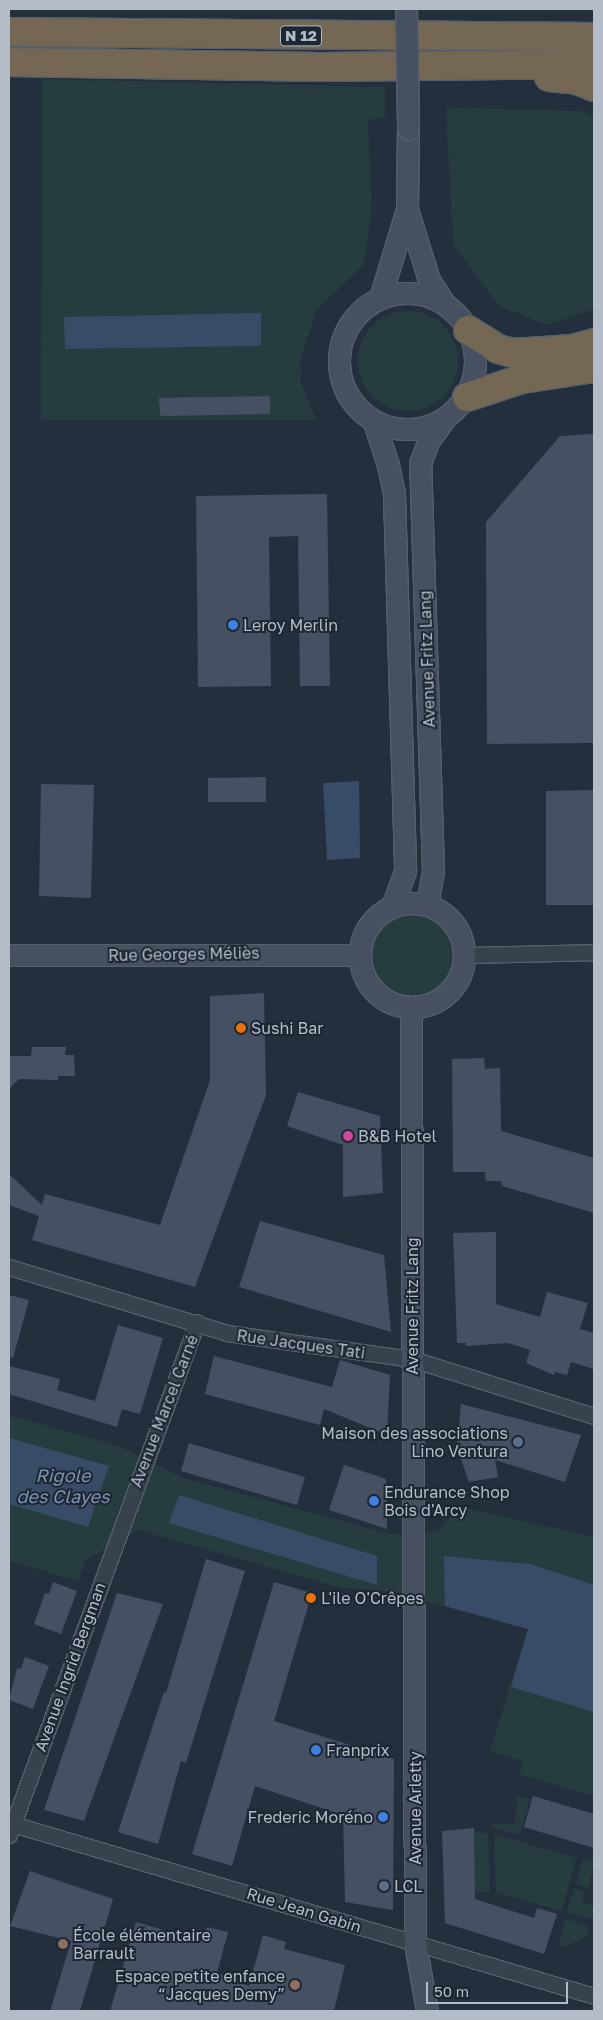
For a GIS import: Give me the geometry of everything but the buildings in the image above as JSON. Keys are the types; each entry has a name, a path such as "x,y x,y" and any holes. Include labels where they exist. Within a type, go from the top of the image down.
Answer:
{"highway":[{"name":"N 12","path":"9,32 594,37"},
{"path":"9,62 321,67 594,64"},
{"path":"321,67 365,77 531,75 577,80 594,87"},
{"path":"468,330 498,349 513,353 572,349 594,343"},
{"path":"466,397 514,380 594,368"}],"street":[{"path":"380,298 407,209 406,9"},
{"path":"407,209 429,280 444,303 468,330 474,350 474,377 466,397 444,419 421,429 395,429 374,422 348,397 339,373 339,349 346,328 362,309 380,298 404,292 423,294 444,303"},
{"name":"Avenue Fritz Lang","path":"427,905 433,871 420,463 429,440 444,419"},
{"name":"Avenue Fritz Lang","path":"374,422 388,465 394,494 405,871 392,906"},
{"path":"410,902 427,905 454,923 461,938 464,954 461,971 442,997 411,1007 381,996 369,985 362,971 360,955 368,926 392,906 410,902"},
{"name":"Rue Georges Méliès","path":"9,955 314,952 360,955"},
{"path":"464,954 594,952"},
{"name":"Avenue Fritz Lang","path":"411,1007 413,1604"},
{"name":"Rue Jacques Tati","path":"9,1267 197,1322 226,1333 412,1360 594,1416"},
{"name":"Avenue Marcel Carné","path":"130,1500 197,1322"},
{"name":"Avenue Ingrid Bergman","path":"10,1827 130,1500"},
{"name":"Avenue Arletty","path":"413,1604 415,1943 427,2011"},
{"name":"Rue Jean Gabin","path":"10,1827 594,1996"}],"green space":[{"path":"42,79 385,87 385,117 368,120 372,212 363,265 316,311 300,360 301,383 316,420 41,420"},
{"path":"446,107 582,111 594,118 594,309 547,325 499,306 453,244"},
{"path":"408,311 427,315 443,326 454,342 458,361 454,380 443,396 427,407 408,411 389,407 373,396 362,380 358,361 362,342 373,326 389,315"},
{"path":"414,910 431,913 445,922 454,936 457,953 454,970 445,984 431,993 414,996 397,993 383,984 374,970 371,953 374,936 383,922 397,913"},
{"path":"9,1415 119,1446 183,1478 390,1534 438,1531 460,1507 594,1537 594,1796 519,1774 523,1761 490,1751 528,1628 384,1591 342,1588 138,1530 84,1561 79,1581 9,1561"},
{"path":"517,1795 530,1799 520,1834 492,1828 493,1824 515,1824"},
{"path":"474,1831 488,1834 490,1892 475,1892"},
{"path":"494,1834 576,1858 562,1911 496,1892"},
{"path":"583,1858 594,1861 589,1888 576,1884"},
{"path":"574,1888 585,1892 582,1902 594,1906 594,1915 586,1919 567,1912"},
{"path":"566,1919 586,1925 590,1935 562,1948 559,1941"}],"water":[{"path":"261,313 261,346 65,349 64,317"},
{"path":"359,781 360,858 327,860 323,783"},
{"name":"Rigole des Clayes","path":"9,1438 109,1466 88,1527 9,1504"},
{"path":"179,1495 377,1556 377,1585 169,1523"},
{"path":"444,1556 530,1564 594,1585 594,1712 511,1687 528,1629 445,1606"}],"place":[{"name":"Leroy Merlin","path":"233,625"},
{"name":"Sushi Bar","path":"241,1028"},
{"name":"B&B Hotel","path":"348,1136"},
{"name":"Maison des associations Lino Ventura","path":"518,1442"},
{"name":"Endurance Shop Bois d'Arcy","path":"374,1501"},
{"name":"L'ile O'Crêpes","path":"311,1598"},
{"name":"Franprix","path":"316,1750"},
{"name":"Frederic Moréno","path":"383,1817"},
{"name":"LCL","path":"384,1886"},
{"name":"École élémentaire Barrault","path":"63,1944"},
{"name":"Espace petite enfance “Jacques Demy”","path":"295,1985"}]}
